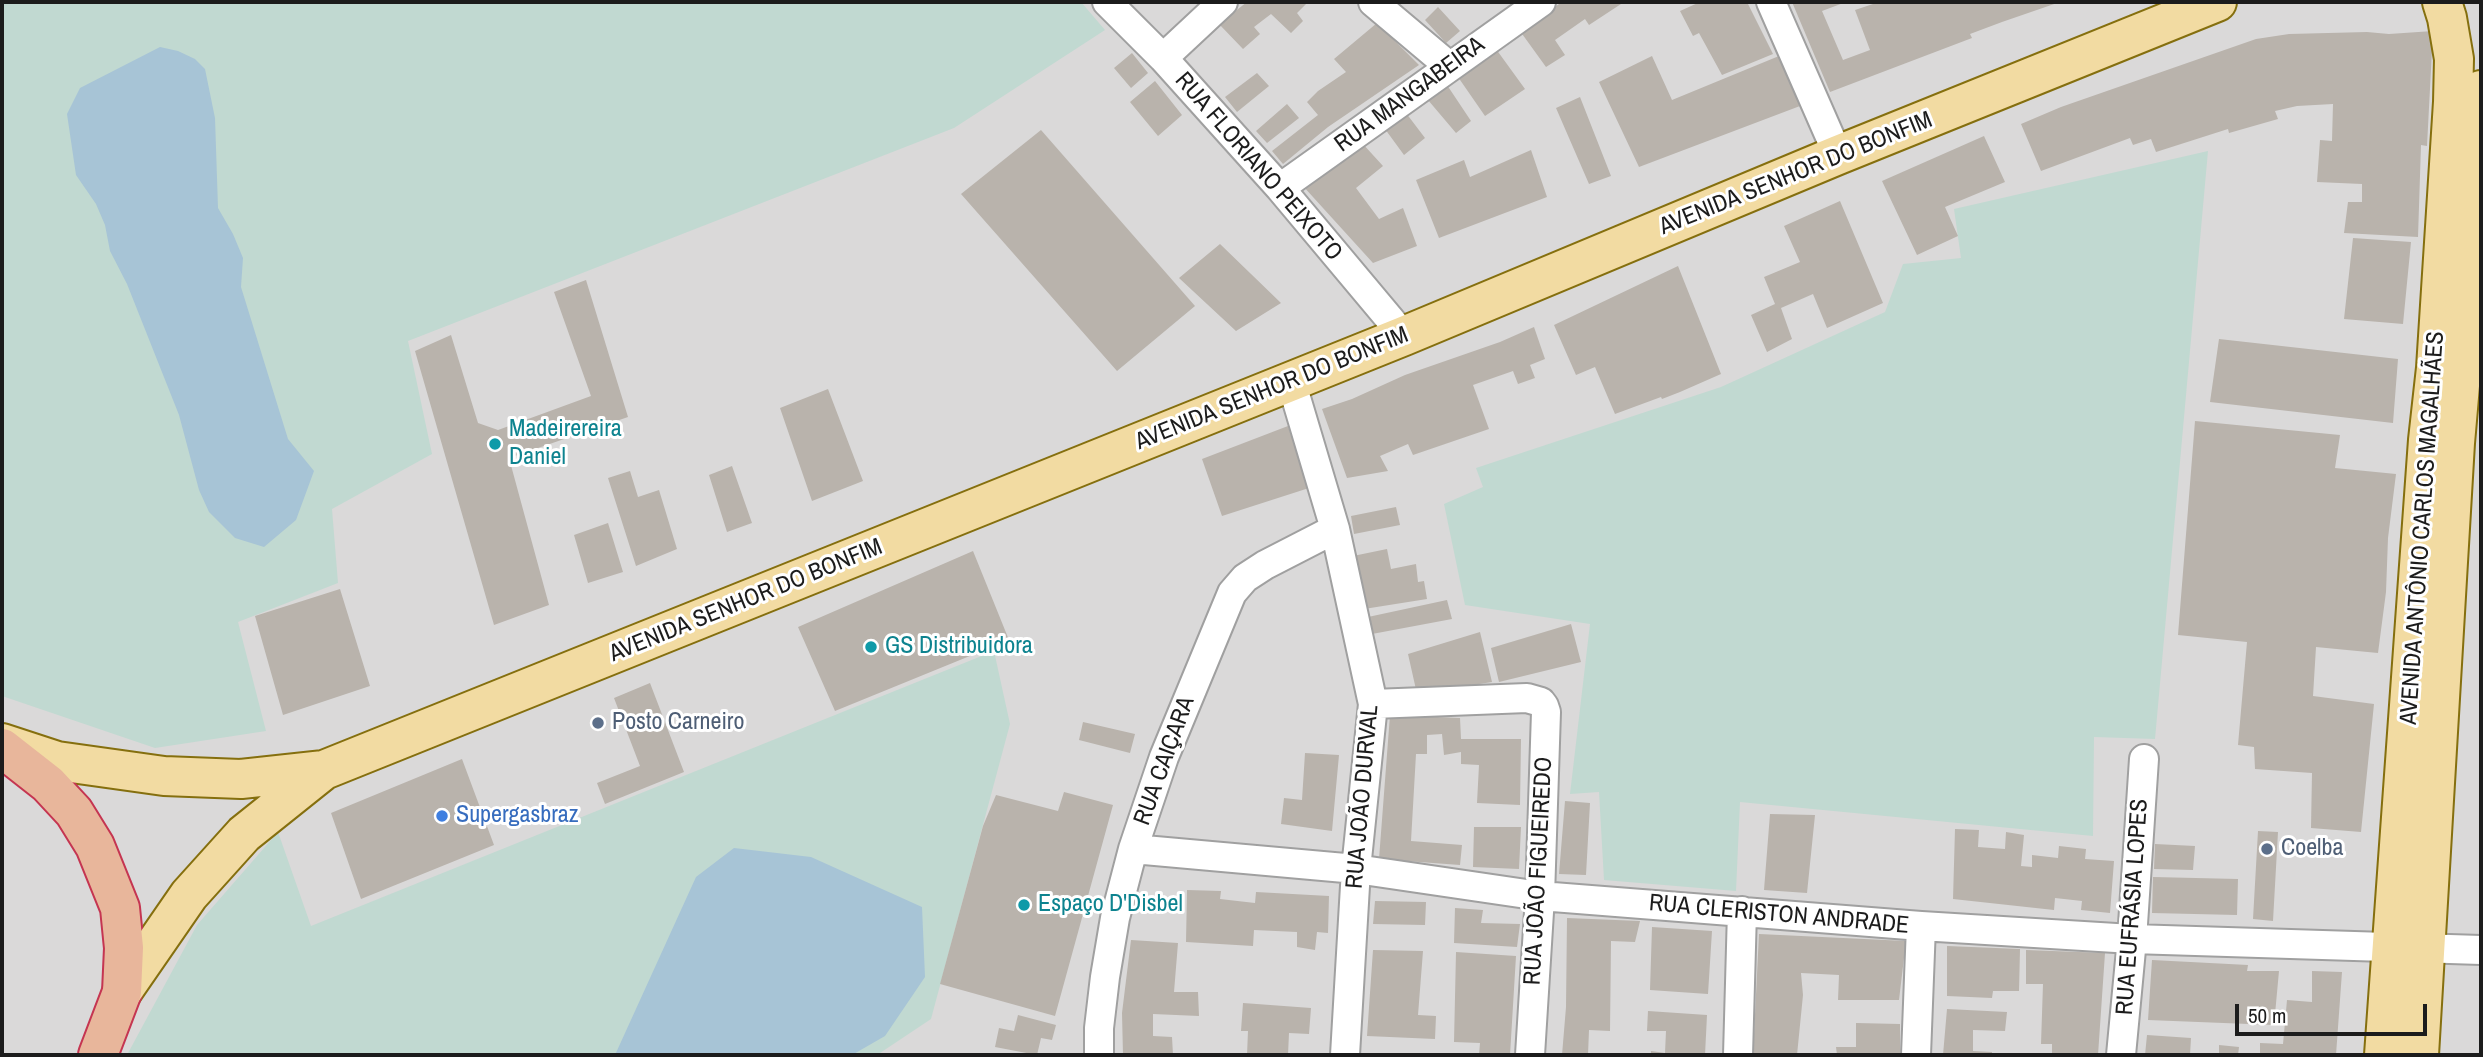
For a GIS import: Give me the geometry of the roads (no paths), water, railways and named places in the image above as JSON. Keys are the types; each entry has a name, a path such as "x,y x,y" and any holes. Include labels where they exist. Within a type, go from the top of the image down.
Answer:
{"highway":[{"path":"2,746 48,784 74,811 95,846 120,908 124,948 122,992 99,1055"}],"main road":[{"name":"AVENIDA SENHOR DO BONFIM","path":"324,770 1404,336 1838,156 2160,13 2217,2"},
{"name":"AVENIDA ANTÔNIO CARLOS MAGALHÃES","path":"2442,2 2448,18 2454,59 2460,371"},
{"name":"AVENIDA ANTÔNIO CARLOS MAGALHÃES","path":"2419,1055 2409,947 2442,442 2460,371 2478,225 2481,90"},
{"path":"2,746 57,761 164,776 241,779 324,770"},
{"path":"122,992 198,885 244,834 324,770"},
{"name":"AVENIDA ANTÔNIO CARLOS MAGALHÃES","path":"2384,1055 2409,947"}],"street":[{"name":"RUA FLORIANO PEIXOTO","path":"1107,2 1163,58 1280,188 1404,336"},
{"path":"1163,58 1223,2"},
{"path":"1373,2 1449,66"},
{"name":"RUA MANGABEIRA","path":"1280,188 1541,2"},
{"path":"1771,2 1838,156"},
{"name":"RUA JOÃO DURVAL","path":"1291,381 1335,529 1373,704 1356,869 1345,1055"},
{"name":"RUA CAIÇARA","path":"1099,1055 1099,1028 1113,930 1133,849 1164,757 1233,593 1245,578 1265,565 1335,529"},
{"name":"RUA JOÃO FIGUEIREDO","path":"1373,704 1527,698 1541,702 1546,712 1540,896 1530,1055"},
{"name":"RUA EUFRÁSIA LOPES","path":"2121,1055 2144,759"},
{"name":"RUA CLERISTON ANDRADE","path":"1133,849 1356,869 1540,896 1921,926 2132,939 2481,950"},
{"path":"1738,1055 1742,911"},
{"path":"1916,1055 1921,926"}],"place":[{"name":"Madeirereira Daniel","path":"495,444"},
{"name":"GS Distribuidora","path":"871,647"},
{"name":"Posto Carneiro","path":"598,723"},
{"name":"Supergasbraz","path":"442,816"},
{"name":"Coelba","path":"2267,849"},
{"name":"Espaço D'Disbel","path":"1024,905"}]}
